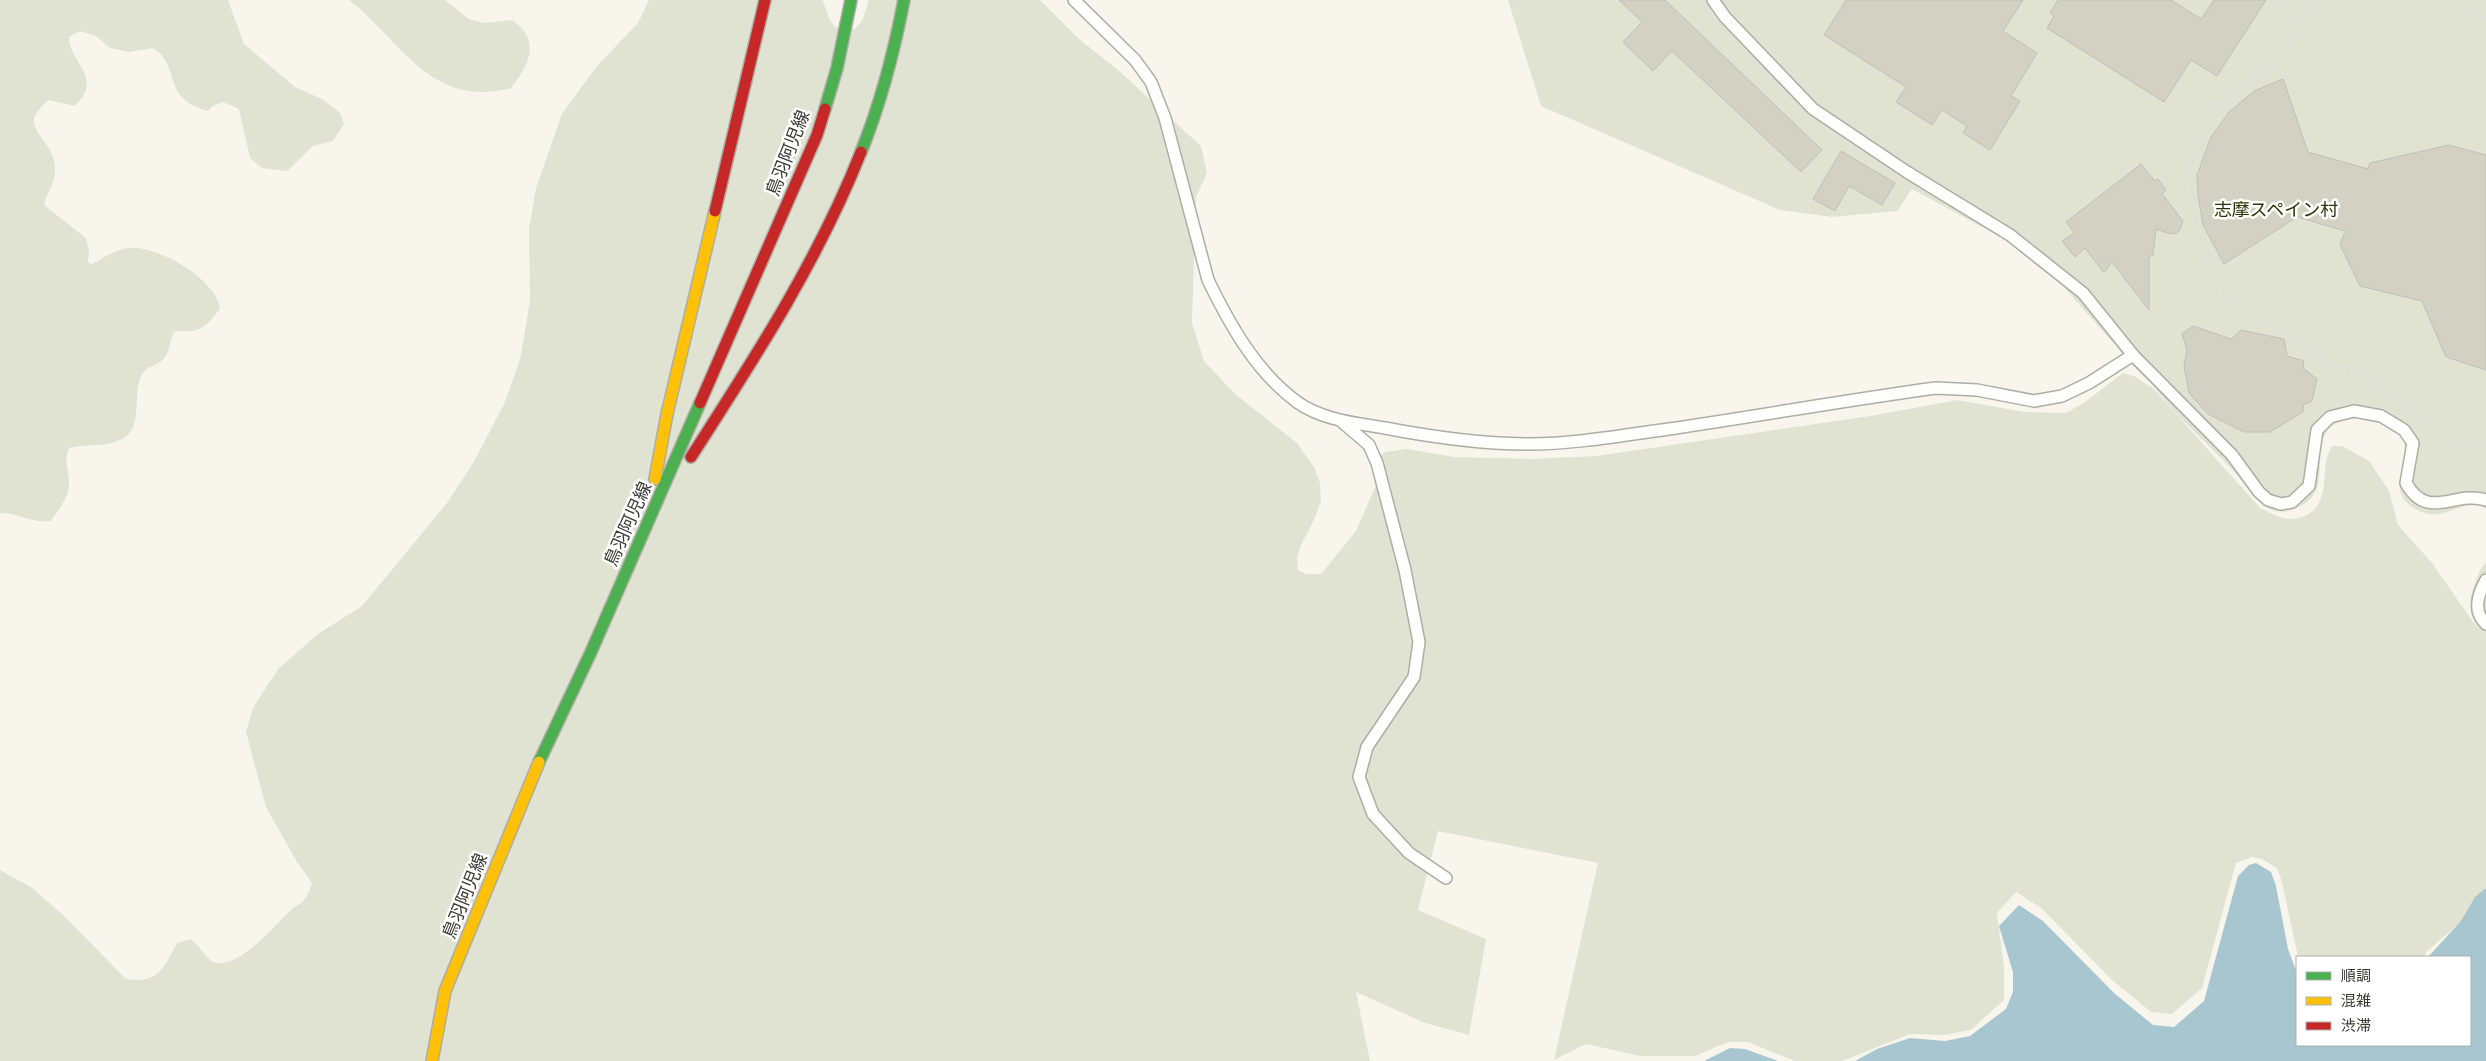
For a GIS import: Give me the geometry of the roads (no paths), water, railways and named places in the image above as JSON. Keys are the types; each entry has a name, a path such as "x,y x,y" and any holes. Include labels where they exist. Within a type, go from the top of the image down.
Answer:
{"main road":[{"path":"646,527 667,414 765,0"},
{"name":"鳥羽阿児線","path":"432,1061 445,991 535,771 591,652 817,135 837,68 851,0"},
{"path":"646,527 717,416 782,308 843,198 881,99 899,35 904,0"}],"lane":[{"path":"1074,0 1136,60 1151,82 1165,118 1208,280 1243,343 1270,378 1298,402 1314,412 1339,420 1400,431 1467,440 1530,444 1621,436 1936,388 1977,390 2034,401 2062,396 2089,383 2133,355"},
{"path":"1713,0 1725,17 1813,109 1907,172 2010,235 2083,293 2133,355 2232,455 2259,492 2268,500 2281,504 2292,502 2309,486 2317,430 2330,417 2354,411 2381,416 2404,430 2413,443 2406,483 2418,499 2426,502 2476,497 2486,500"},
{"path":"1339,420 1369,445 1377,463 1405,570 1419,642 1414,677 1367,747 1359,777 1373,814 1409,853 1446,878"},
{"path":"2486,580 2480,591 2477,605 2481,619 2486,624"}],"water":[{"path":"2256,863 2271,872 2276,886 2288,949 2296,970 2296,1046 2471,1046 2471,956 2429,956 2461,921 2475,897 2486,888 2486,1061 1855,1061 1877,1049 1910,1038 1945,1041 1970,1036 2006,1009 2013,992 2013,972 1999,926 2019,905 2043,921 2114,993 2153,1025 2174,1027 2204,1001 2238,876 2249,865"},
{"path":"1730,1048 1745,1049 1778,1061 1704,1061"}],"park label":[{"name":"志摩スペイン村","path":"2276,210"}]}
